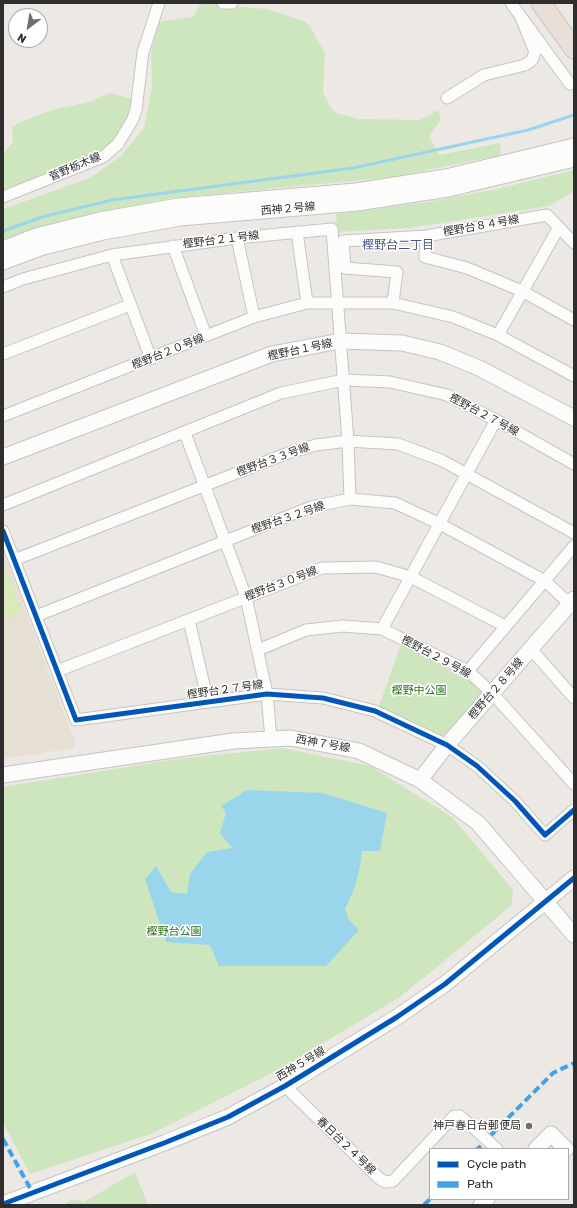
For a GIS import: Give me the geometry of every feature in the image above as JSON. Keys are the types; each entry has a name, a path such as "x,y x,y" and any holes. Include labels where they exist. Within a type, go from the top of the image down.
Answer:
{"highway":[{"path":"541,3 573,48"}],"street":[{"name":"菅野栃木線","path":"3,197 103,157 118,144 136,110 143,52 159,3"},
{"path":"223,3 232,3"},
{"path":"510,3 570,84"},
{"path":"448,98 484,75 525,65 532,60 535,52 522,20"},
{"name":"西神２号線","path":"3,249 36,236 93,222 170,207 356,191 446,177 574,146"},
{"name":"西神２号線","path":"3,262 40,248 103,232 180,218 357,203 448,188 574,159"},
{"name":"樫野台８４号線","path":"393,303 397,272 345,268 343,241 426,236 547,214 574,243"},
{"path":"498,335 559,227"},
{"name":"樫野台２１号線","path":"3,287 23,279 112,255 237,238 332,229 344,380 350,499"},
{"path":"297,232 307,303"},
{"path":"426,236 425,257 468,268 522,291 574,320"},
{"path":"237,238 254,317"},
{"path":"173,246 206,336"},
{"path":"112,255 152,359"},
{"name":"樫野台２０号線","path":"3,416 152,359 254,317 307,303 393,303 454,317 498,335 574,376"},
{"path":"3,354 130,304"},
{"name":"樫野台１号線","path":"3,457 272,354 340,341 402,343 440,352 479,368 574,418"},
{"name":"樫野台２７号線","path":"3,505 115,458 185,433 281,393 344,380 390,382 419,387 447,395 496,420 574,464"},
{"path":"382,629 468,474 496,420"},
{"path":"185,433 206,486 246,597 267,694 271,739"},
{"name":"樫野台３３号線","path":"14,560 288,453 316,445 348,441 398,444 441,460 574,533"},
{"name":"樫野台３２号線","path":"36,616 311,507 350,499 395,503 440,524 545,581 573,604"},
{"name":"樫野台２７号線","path":"3,531 76,720 267,694 323,698 375,711 447,745 477,766 515,801 545,835 574,810"},
{"path":"468,671 574,546"},
{"name":"樫野台３０号線","path":"57,671 322,568 376,567 411,577 505,626"},
{"name":"樫野台２８号線","path":"420,780 447,745 531,649 573,604"},
{"path":"189,620 208,702"},
{"name":"樫野台２９号線","path":"258,650 306,630 343,626 382,629 468,671 493,694 574,784"},
{"path":"531,649 574,698"},
{"name":"西神７号線","path":"3,775 233,741 291,738 359,751 420,780 478,823 574,935"},
{"name":"西神５号線","path":"3,1204 221,1119 285,1086 397,1017 444,984 574,878"},
{"name":"春日台２４号線","path":"285,1086 380,1180 386,1182 393,1181 454,1116 460,1116 496,1148"},
{"path":"537,1148 551,1134 565,1148"}],"shaded area":[{"path":"3,551 74,739 74,748 3,759"}],"green space":[{"path":"201,3 266,9 304,21 310,26 325,54 323,92 330,107 336,113 359,119 420,120 438,110 441,119 429,137 439,155 500,143 501,155 394,177 172,198 59,221 3,242 3,209 90,178 121,156 144,128 152,87 151,51 159,22 193,17"},
{"path":"110,93 135,100 129,117 115,142 101,154 3,192 3,154 13,142 12,127 18,123 52,110 89,102"},
{"path":"574,170 574,191 549,206 410,228 337,232 336,214 427,202 497,189"},
{"path":"6,570 22,611 3,619 3,571"},
{"name":"樫野中公園","path":"401,644 482,688 485,694 448,737 440,737 378,709"},
{"name":"樫野台公園","path":"282,748 370,766 452,817 513,890 511,906 400,997 278,1070 151,1134 30,1174 3,1122 3,787 177,759"},
{"path":"135,1172 148,1205 64,1205 72,1199 84,1202"}],"water":[{"path":"247,790 323,793 387,813 380,851 362,851 359,872 354,889 345,909 349,920 359,930 326,966 219,966 210,945 166,942 145,879 156,866 171,892 187,894 190,874 207,852 232,848 220,833 226,813 221,806"}],"waterway":[{"path":"3,231 42,217 112,200 353,168 528,130 574,115"}],"marked path":[{"path":"491,1135 553,1073 574,1063"},
{"path":"3,1139 30,1188"},
{"path":"424,1205 429,1200"}],"cycle path":[{"path":"3,531 76,720 267,694 323,698 375,711 447,745 477,766 515,801 545,835 574,810"},
{"path":"3,1204 228,1117 285,1086 397,1017 445,984 574,878"}],"place":[{"name":"神戸春日台郵便局","path":"529,1126"}],"district":[{"name":"樫野台二丁目","path":"398,246"}]}
